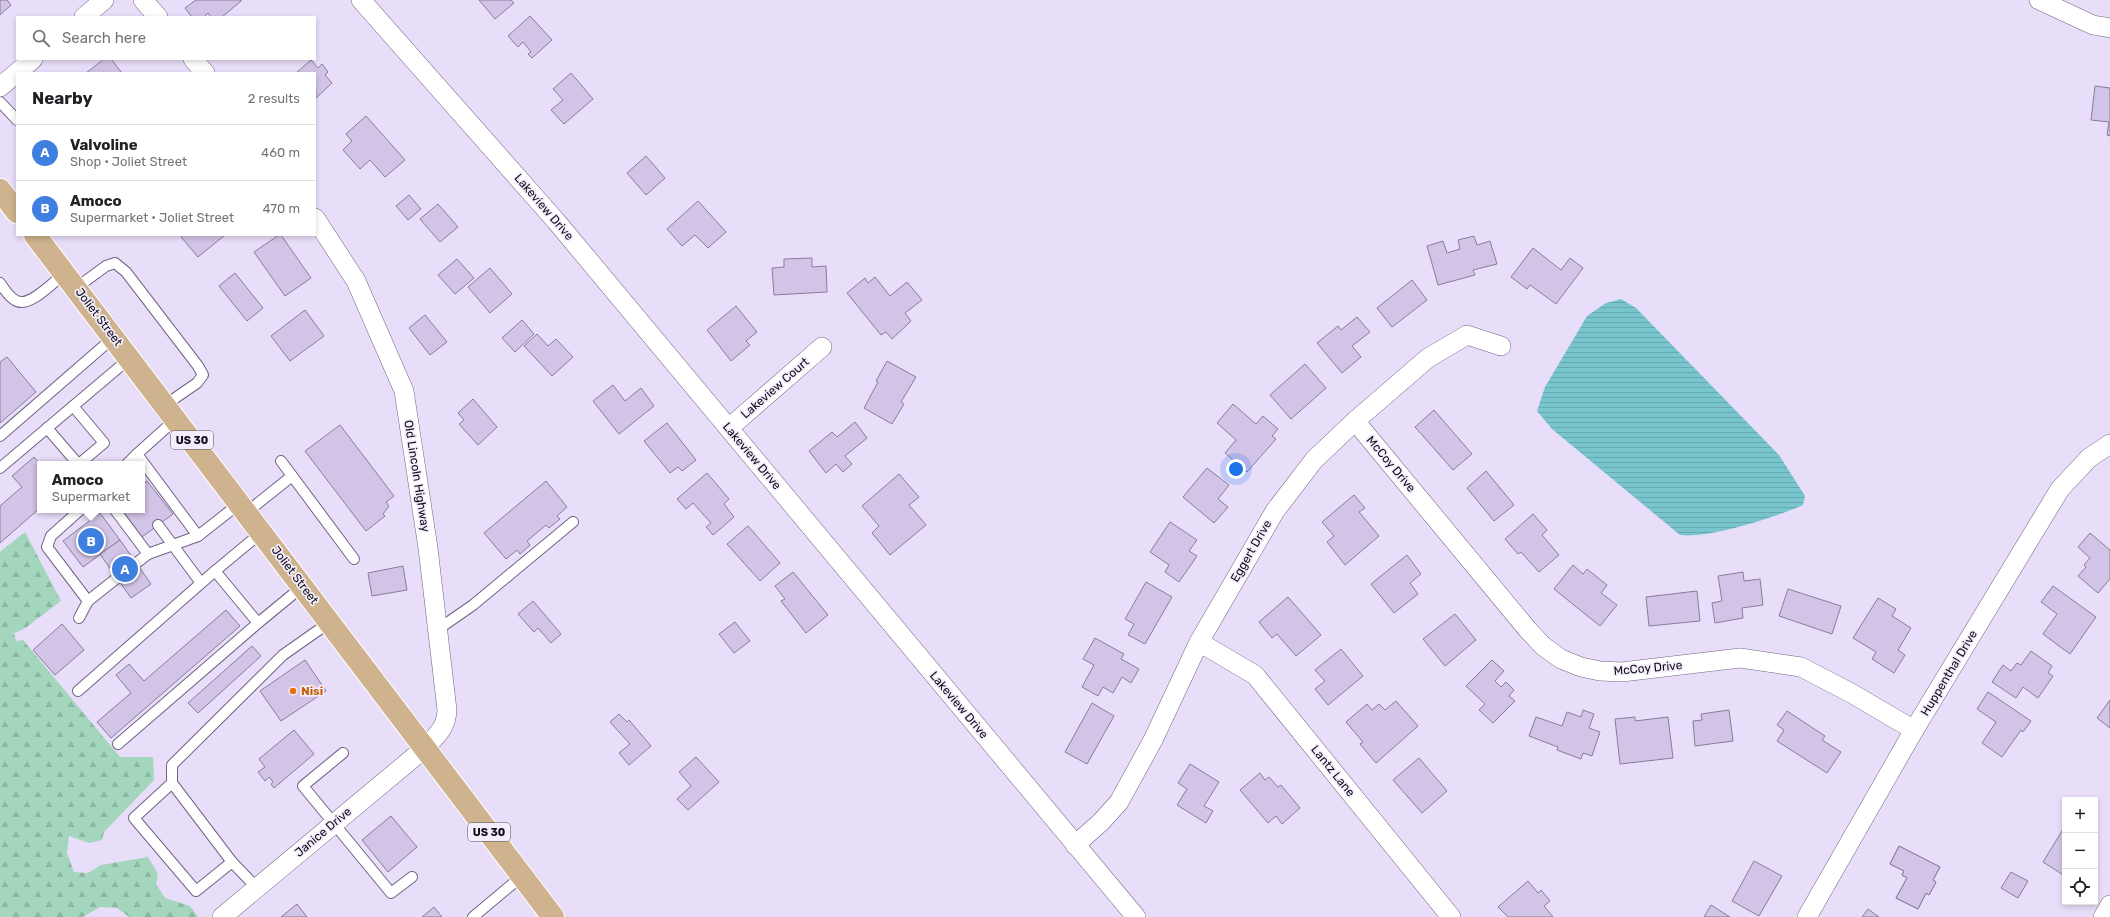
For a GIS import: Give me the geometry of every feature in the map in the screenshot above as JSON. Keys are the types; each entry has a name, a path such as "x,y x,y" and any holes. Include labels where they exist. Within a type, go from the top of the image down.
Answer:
{"main road":[{"path":"0,190 16,211"},
{"name":"Joliet Street","path":"36,236 130,358 553,917"}],"street":[{"path":"85,16 104,0"},
{"path":"143,0 157,16"},
{"name":"Lakeview Drive","path":"361,0 556,221 1136,917"},
{"path":"2039,0 2093,25 2110,28"},
{"path":"18,72 32,60"},
{"path":"194,60 204,72"},
{"path":"0,87 16,73"},
{"name":"Old Lincoln Highway","path":"316,220 356,281 404,391 428,548 447,710 446,722 440,733 426,748"},
{"name":"Eggert Drive","path":"1075,845 1101,822 1119,802 1153,740 1199,642 1275,511 1314,460 1355,421 1428,358 1467,335 1501,346"},
{"name":"Lakeview Court","path":"729,428 822,347"},
{"name":"McCoy Drive","path":"1355,421 1528,630 1543,646 1561,659 1581,667 1622,672 1740,658 1801,667 1851,693 1914,730"},
{"name":"Huppenthal Drive","path":"1807,917 1914,730 2060,489 2089,458 2110,444"},
{"name":"Lantz Lane","path":"1199,642 1255,675 1451,917"},
{"name":"Janice Drive","path":"222,917 256,887 426,748"},
{"path":"2103,917 2110,905"}],"lane":[{"path":"0,102 16,119"},
{"path":"0,283 15,301 22,303 31,301 70,280 115,262 126,272 198,366 203,375 130,461"},
{"path":"0,436 114,337"},
{"path":"0,468 130,358"},
{"path":"73,406 104,443 83,461"},
{"path":"47,428 76,461"},
{"path":"137,454 142,461"},
{"path":"281,462 354,559"},
{"path":"145,465 198,536"},
{"path":"135,564 148,554 198,536 292,476"},
{"path":"77,513 51,536 47,547 88,602"},
{"path":"117,513 148,554"},
{"path":"437,630 473,605 573,522"},
{"path":"158,525 202,583"},
{"path":"78,691 215,571 262,532"},
{"path":"215,571 258,623"},
{"path":"79,618 88,602 117,578"},
{"path":"118,744 303,586"},
{"path":"256,887 232,862 172,783 172,765 283,655 330,622"},
{"path":"343,753 303,786 391,893 412,877"},
{"path":"172,783 134,818 196,891 232,862"},
{"path":"473,917 522,876"}],"green space":[{"path":"25,532 61,601 24,629 14,633 16,641 23,640 120,757 153,757 154,780 104,832 102,840 89,843 69,836 67,853 74,872 88,873 101,865 148,857 158,874 156,884 165,898 190,906 198,917 129,917 117,908 100,907 83,917 0,917 0,552"}],"shaded area":[{"path":"1621,299 1636,308 1779,455 1805,496 1803,505 1742,526 1708,534 1680,535 1552,429 1537,411 1545,387 1587,316 1606,303"}],"building":[{"path":"0,0 7,0 11,5 0,15"},
{"path":"196,0 241,0 223,16 210,16 208,13 205,16 191,16 185,8"},
{"path":"479,0 511,0 514,3 495,19"},
{"path":"530,16 552,40 532,58 528,54 531,52 523,42 518,47 508,36"},
{"path":"103,60 112,60 121,72 87,72"},
{"path":"311,60 318,68 322,64 328,72 325,75 332,83 316,98 316,72 297,72"},
{"path":"571,73 593,99 564,124 551,110 563,100 553,89"},
{"path":"2095,86 2110,88 2110,136 2107,135 2109,122 2091,120"},
{"path":"366,116 405,160 385,177 370,160 360,169 343,150 352,141 346,134"},
{"path":"646,156 665,178 646,195 627,173"},
{"path":"409,195 421,209 408,220 396,206"},
{"path":"698,201 726,232 708,248 695,235 682,246 667,229"},
{"path":"438,204 458,227 440,242 420,219"},
{"path":"182,236 224,236 198,257 181,237"},
{"path":"278,236 282,236 311,278 285,296 254,252"},
{"path":"1474,236 1477,245 1490,241 1497,264 1473,270 1475,275 1438,285 1427,246 1443,241 1447,253 1460,249 1458,240"},
{"path":"1533,248 1561,270 1570,258 1583,268 1556,304 1530,285 1527,289 1511,277"},
{"path":"812,258 812,267 826,266 827,292 774,295 772,268 784,267 784,259"},
{"path":"457,259 474,278 455,294 438,275"},
{"path":"490,268 512,294 490,313 468,287"},
{"path":"235,273 263,308 247,321 219,286"},
{"path":"875,277 890,296 907,282 922,300 905,313 911,321 892,339 886,332 881,335 847,293 865,278 868,283"},
{"path":"1412,280 1427,300 1392,327 1377,308"},
{"path":"736,306 757,332 746,341 750,345 731,361 707,330"},
{"path":"305,310 324,336 290,361 271,336"},
{"path":"425,315 447,342 430,355 409,328"},
{"path":"1357,317 1370,332 1352,346 1361,357 1342,373 1317,343 1338,326 1341,330"},
{"path":"522,320 534,334 515,352 502,338"},
{"path":"537,334 548,346 556,339 573,357 552,376 524,346"},
{"path":"7,357 36,392 0,423 0,362"},
{"path":"887,361 916,377 901,402 904,404 892,424 864,408"},
{"path":"1305,364 1326,388 1291,419 1270,395"},
{"path":"613,385 625,401 641,388 654,406 619,434 593,401"},
{"path":"473,399 497,427 478,445 459,424 464,420 458,413"},
{"path":"1233,404 1256,424 1263,416 1278,429 1272,436 1276,439 1247,472 1225,453 1236,440 1217,423"},
{"path":"1434,410 1472,454 1453,470 1415,427"},
{"path":"855,422 867,438 845,456 852,464 843,472 836,464 826,473 809,451 832,432 837,437"},
{"path":"667,423 696,460 682,471 678,467 670,473 644,441"},
{"path":"340,425 394,496 386,502 389,506 383,514 385,516 366,531 305,451"},
{"path":"34,457 37,461 37,511 0,543 0,506 22,487 12,476"},
{"path":"1207,468 1229,485 1218,499 1228,507 1214,523 1183,497"},
{"path":"1486,471 1514,505 1494,521 1467,488"},
{"path":"707,473 729,499 724,504 734,517 713,535 706,527 711,523 693,503 686,509 677,499"},
{"path":"899,474 919,497 909,505 926,525 890,555 872,533 879,526 862,506"},
{"path":"147,481 173,514 142,537 124,513 145,513 145,483"},
{"path":"546,481 567,507 557,516 560,519 549,528 546,525 527,541 530,545 520,554 517,550 506,559 484,533"},
{"path":"1354,495 1365,508 1359,512 1379,536 1345,565 1327,542 1334,536 1322,522"},
{"path":"100,513 120,540 83,567 63,541"},
{"path":"1533,514 1547,530 1542,535 1559,555 1539,572 1521,552 1518,554 1505,539"},
{"path":"1170,522 1197,540 1189,551 1197,556 1179,582 1165,572 1169,565 1150,552"},
{"path":"748,526 780,563 760,581 727,544"},
{"path":"2090,533 2110,550 2110,579 2098,593 2078,576 2086,567 2084,565 2090,558 2078,547"},
{"path":"120,540 151,584 131,598 100,554"},
{"path":"1407,555 1421,574 1410,583 1418,594 1394,613 1371,584"},
{"path":"1573,565 1583,574 1587,569 1607,585 1601,593 1617,605 1600,626 1554,589"},
{"path":"403,566 407,590 372,596 368,573"},
{"path":"793,572 828,615 806,633 781,601 785,599 775,586"},
{"path":"1743,572 1744,581 1760,579 1763,605 1742,608 1743,618 1715,623 1712,603 1722,601 1718,576"},
{"path":"1146,582 1172,597 1145,644 1128,635 1134,624 1125,619"},
{"path":"2053,586 2096,617 2070,654 2043,634 2057,614 2041,602"},
{"path":"1788,589 1841,606 1832,634 1779,616"},
{"path":"1697,591 1700,621 1649,626 1646,597"},
{"path":"1288,597 1321,635 1296,656 1277,634 1272,638 1259,622"},
{"path":"1878,598 1896,609 1892,616 1911,628 1898,650 1905,655 1894,673 1872,659 1876,652 1853,638"},
{"path":"533,601 561,634 551,643 538,628 534,632 518,614"},
{"path":"226,610 240,626 111,738 97,722 131,693 116,675 129,664 144,681"},
{"path":"1455,614 1476,640 1445,666 1423,639"},
{"path":"735,622 750,641 734,653 719,634"},
{"path":"62,624 84,650 55,675 33,650"},
{"path":"1095,638 1124,654 1121,659 1139,669 1131,683 1122,677 1113,693 1103,687 1098,696 1082,687 1094,665 1083,659"},
{"path":"252,646 261,656 198,713 188,703"},
{"path":"1341,649 1363,676 1328,705 1315,689 1325,681 1315,670"},
{"path":"2031,651 2052,666 2048,673 2053,676 2038,698 2023,687 2016,698 1992,682 2003,665 2011,671 2017,663 2021,665"},
{"name":"Nisi","path":"305,660 326,691 281,721 260,691"},
{"path":"1492,660 1504,671 1495,681 1501,687 1506,682 1514,690 1509,696 1515,701 1493,723 1479,710 1485,704 1466,686"},
{"path":"1988,692 2031,721 2023,732 2021,730 2002,757 1982,743 1996,722 1977,709"},
{"path":"2110,700 2110,728 2097,718"},
{"path":"1396,701 1418,726 1376,763 1360,744 1363,742 1346,722 1367,704 1372,710 1379,704 1385,710"},
{"path":"1092,703 1114,716 1087,764 1065,752"},
{"path":"1583,710 1594,714 1589,728 1600,732 1592,756 1583,753 1581,759 1557,750 1558,747 1529,736 1536,717 1562,726 1567,712 1581,717"},
{"path":"1729,710 1733,741 1695,746 1693,721 1702,720 1701,714"},
{"path":"1787,711 1825,736 1822,740 1841,752 1827,773 1777,741 1784,730 1777,725"},
{"path":"619,714 627,722 629,720 651,746 629,765 619,753 630,744 610,722"},
{"path":"1635,717 1635,721 1668,717 1673,758 1620,764 1615,719"},
{"path":"294,730 314,754 274,788 271,784 273,782 269,777 265,781 258,772 265,767 259,759"},
{"path":"696,757 719,782 688,810 677,799 691,786 679,772"},
{"path":"1419,758 1447,791 1422,813 1393,780"},
{"path":"1190,764 1219,782 1204,806 1213,811 1206,823 1177,805 1187,789 1178,783"},
{"path":"1260,773 1265,780 1269,777 1278,787 1281,785 1300,808 1282,824 1276,816 1268,823 1240,790"},
{"path":"391,816 417,847 388,872 362,840"},
{"path":"2062,831 2062,874 2043,862"},
{"path":"1899,846 1940,867 1933,880 1936,882 1929,895 1926,893 1918,909 1896,898 1907,878 1902,875 1904,871 1890,864"},
{"path":"1899,846 1940,867 1933,880 1936,882 1929,895 1926,893 1918,909 1896,898 1907,878 1902,875 1904,871 1890,864"},
{"path":"1754,861 1782,876 1759,916 1732,901"},
{"path":"2011,872 2028,881 2018,898 2001,888"},
{"path":"1528,881 1538,893 1541,890 1550,901 1544,906 1553,917 1508,917 1498,907"},
{"path":"297,904 307,917 281,917"},
{"path":"1711,905 1730,917 1704,917"},
{"path":"434,907 442,917 422,917"},
{"path":"1868,909 1879,917 1862,917"}],"place":[{"name":"Amoco","path":"91,541"},
{"name":"Valvoline","path":"125,569"},
{"name":"Nisi","path":"293,691"}]}
